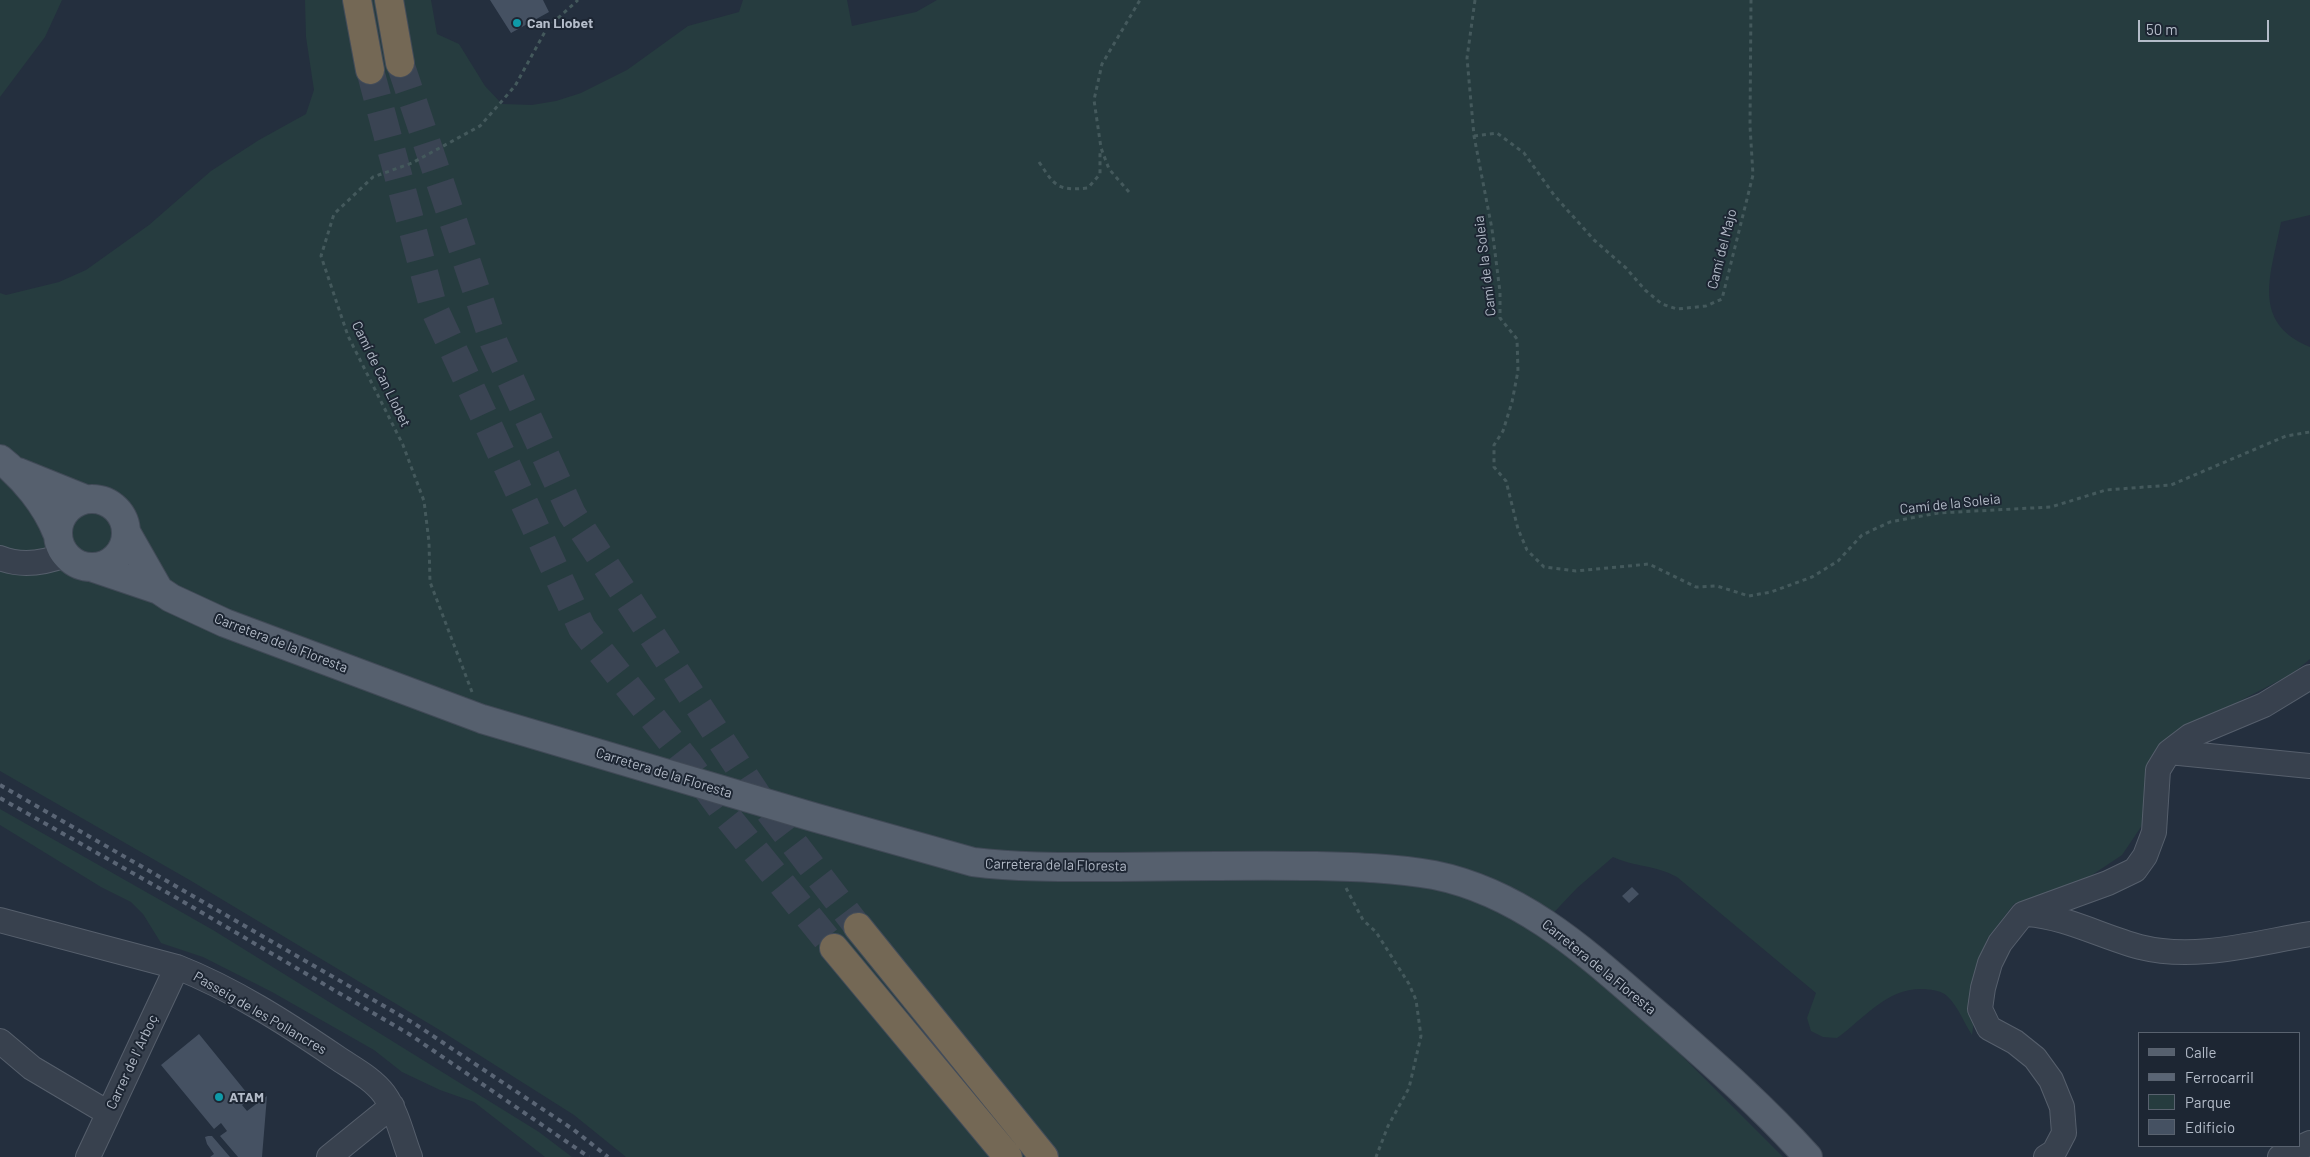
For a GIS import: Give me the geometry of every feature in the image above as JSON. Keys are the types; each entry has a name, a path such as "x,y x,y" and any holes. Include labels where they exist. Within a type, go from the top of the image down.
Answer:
{"highway":[{"path":"357,0 370,70"},
{"path":"388,0 400,63"},
{"path":"858,927 1044,1157"},
{"path":"834,948 1008,1157"}],"main road":[{"path":"8,466 85,499 104,501 114,506 121,515 126,532 159,590"},
{"path":"8,466 48,514 61,544 74,562 91,567 107,563 123,547 126,532"},
{"path":"61,544 64,513 72,504 85,499"},
{"name":"Carretera de la Floresta","path":"91,567 159,590 171,598 225,623 482,719 813,817 973,862 996,865 1093,867 1367,868 1435,876 1478,888 1539,918 1574,943 1746,1093 1808,1157"}],"street":[{"path":"0,558 32,564 61,544"},
{"path":"2046,1157 2054,1152 2064,1132 2062,1107 2051,1080 2036,1058 2015,1042 1990,1028 1980,1009 1990,963 2000,943 2017,920 2135,870 2145,856 2154,832 2158,770 2169,752 2190,736 2264,705 2310,677"},
{"path":"2169,752 2310,766"},
{"path":"2017,920 2049,916 2140,947 2171,952 2211,951 2310,934"},
{"name":"Passeig de les Pollancres","path":"0,920 177,968 202,977 297,1030 368,1078 383,1092 392,1106 410,1157"},
{"name":"Carrer de l' Arboç","path":"88,1157 177,968"},
{"path":"0,1041 32,1068 108,1112"},
{"path":"329,1157 392,1106"},
{"path":"2280,1157 2310,1143"}],"path":[{"name":"Camí de Can Llobet","path":"482,719 430,582 429,542 424,501 403,446 348,336 321,256 334,214 373,177 412,163 480,126 515,86 547,28 578,0"},
{"path":"1038,162 1052,181 1067,190 1088,188 1100,174 1100,148 1094,100 1102,64 1140,0"},
{"name":"Camí de la Soleia","path":"1475,0 1467,58 1474,136 1492,229 1500,292 1500,318 1517,339 1518,371 1514,394 1503,431 1494,445 1494,467 1506,481 1518,529 1527,550 1544,567 1576,571 1649,564 1696,587 1718,586 1749,596 1771,592 1812,577 1838,561 1862,535 1890,522 1938,513 2051,507 2106,490 2171,485 2286,436 2298,432 2310,432"},
{"name":"Camí del Majo","path":"1474,136 1497,133 1524,153 1554,195 1594,240 1626,268 1645,290 1662,304 1677,309 1706,306 1722,299 1753,175 1750,126 1752,0"},
{"path":"1100,148 1109,169 1129,192"},
{"path":"1328,867 1342,879 1362,920 1376,932 1388,949 1409,984 1416,1000 1421,1036 1409,1088 1388,1126 1376,1157"}],"green space":[{"path":"0,0 62,0 45,37 0,97"},
{"path":"305,0 431,0 437,34 459,44 485,86 502,104 532,105 556,101 581,93 627,70 688,26 739,12 743,0 847,0 852,26 916,12 937,0 2310,0 2310,215 2281,222 2270,277 2269,294 2272,310 2278,324 2291,337 2310,347 2310,659 2292,674 2226,708 2169,744 2143,824 2122,855 2083,881 2014,904 1987,939 1976,971 1976,1008 1972,1035 1958,1010 1945,994 1925,989 1911,990 1888,998 1837,1038 1823,1037 1811,1031 1807,1018 1816,993 1677,877 1661,870 1629,863 1613,857 1577,888 1543,924 1620,994 1783,1157 626,1157 574,1115 438,1029 193,882 0,771 0,293 6,295 59,282 86,270 149,225 211,171 259,140 306,114 314,90 306,37"},
{"path":"0,809 213,930 539,1132 572,1157 545,1157 474,1102 440,1090 402,1072 374,1050 272,992 203,957 161,943 143,914 131,902 101,887 0,825"}],"building":[{"name":"Can Llobet","path":"490,0 543,0 549,12 511,33"},
{"path":"1632,887 1639,894 1629,903 1622,896"},
{"name":"ATAM","path":"199,1034 251,1098 242,1105 247,1111 267,1096 262,1157 238,1157 220,1136 227,1131 221,1123 214,1129 161,1065"},
{"name":"ATAM","path":"212,1136 230,1157 210,1157 214,1154 207,1144 205,1137"}],"tunnel":[{"path":"400,63 494,343 572,514 759,798 858,927"},
{"path":"370,70 433,306 582,628 689,764 726,815 834,948"}],"railway":[{"path":"0,785 415,1024 574,1130 608,1157"},
{"path":"0,798 182,901 409,1034 589,1157"}],"place":[{"name":"Can Llobet","path":"517,23"},
{"name":"ATAM","path":"219,1097"}]}
